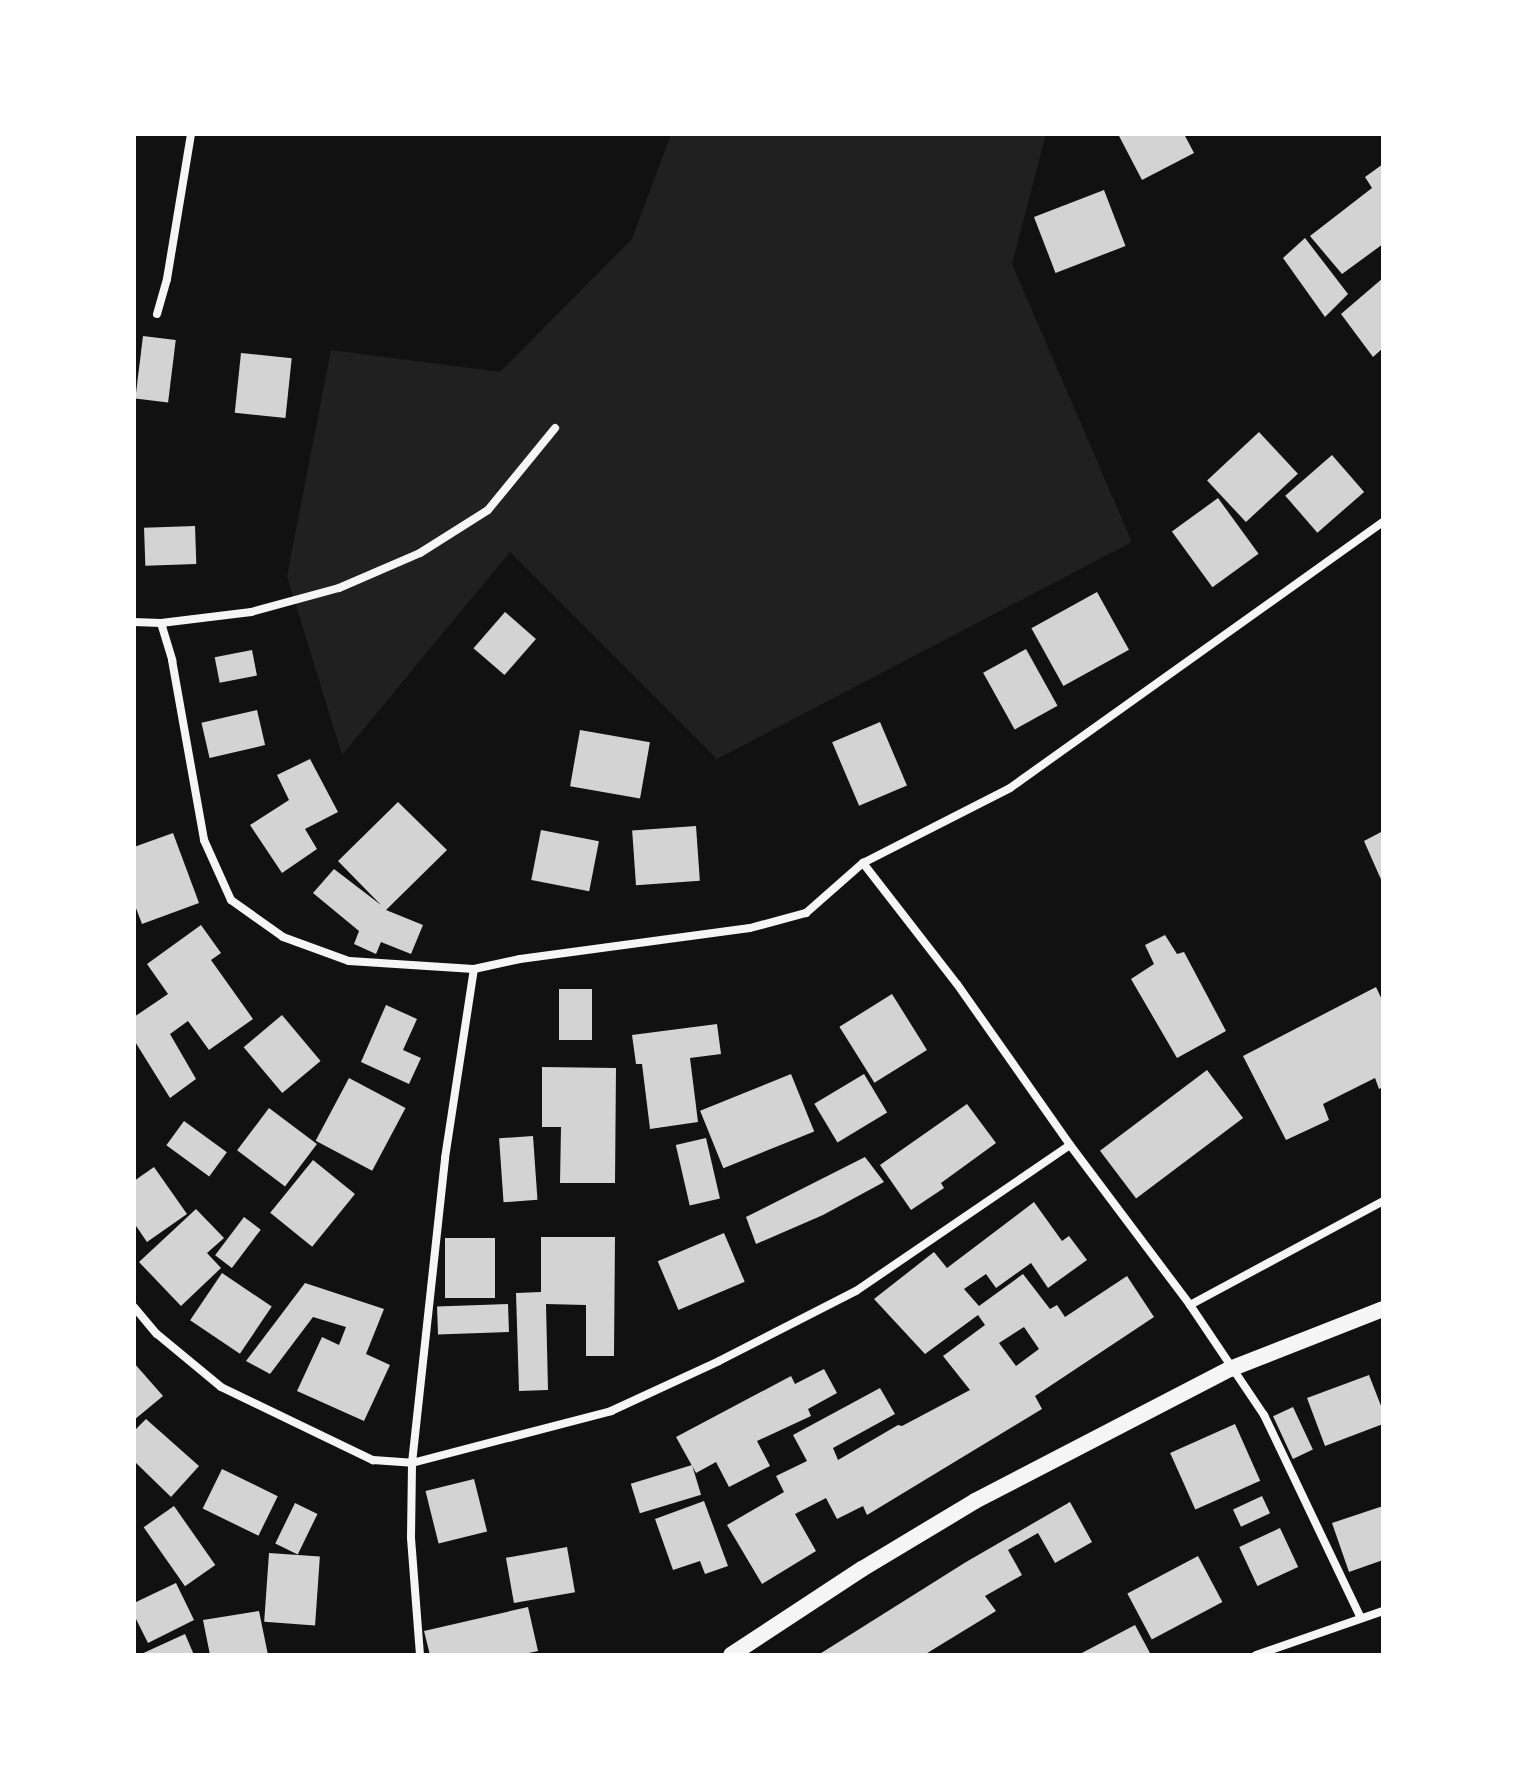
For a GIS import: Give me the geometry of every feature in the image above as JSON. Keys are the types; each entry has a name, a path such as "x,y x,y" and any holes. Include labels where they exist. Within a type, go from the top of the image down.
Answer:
{"main road":[{"path":"731,1655 862,1569 975,1501 1230,1369 1383,1309"}],"street":[{"path":"157,314 167,279 191,134"},
{"path":"134,622 161,623 251,612 339,588 420,553 488,510 555,428"},
{"path":"161,623 172,660 204,840 231,900 283,937 349,961 474,969 520,959 750,928 806,913 863,863 1010,788 1383,522"},
{"path":"863,863 957,984 1070,1145 1190,1305 1230,1369 1264,1415 1361,1618"},
{"path":"420,1655 411,1537 412,1463 445,1158 474,969"},
{"path":"134,1307 157,1334 221,1387 373,1460 412,1463 611,1411 719,1361 856,1291 1070,1145"},
{"path":"1190,1305 1383,1201"},
{"path":"1256,1655 1383,1611"}],"shaded area":[{"path":"671,134 1046,134 1012,264 1132,542 717,759 510,552 342,755 287,576 331,350 500,372 632,239"}],"building":[{"path":"1118,134 1184,134 1194,153 1142,180"},
{"path":"1383,164 1383,244 1342,274 1310,236 1372,188 1365,177"},
{"path":"1104,190 1126,246 1055,273 1034,217"},
{"path":"1305,238 1348,294 1325,317 1283,258"},
{"path":"1383,278 1383,348 1373,357 1341,314"},
{"path":"143,336 176,340 168,403 135,399"},
{"path":"241,353 292,358 285,418 235,413"},
{"path":"1259,432 1298,474 1246,522 1207,480"},
{"path":"1332,455 1364,492 1317,533 1285,496"},
{"path":"1218,498 1259,554 1212,587 1172,532"},
{"path":"195,526 196,564 145,566 144,528"},
{"path":"1097,592 1129,650 1063,686 1031,628"},
{"path":"505,612 536,639 504,675 474,648"},
{"path":"1026,649 1058,706 1015,730 983,673"},
{"path":"252,650 257,676 220,683 215,657"},
{"path":"257,710 265,745 210,758 201,723"},
{"path":"880,722 907,786 859,806 832,742"},
{"path":"580,730 650,742 640,798 570,786"},
{"path":"310,759 338,812 305,829 317,849 282,873 250,825 289,800 277,775"},
{"path":"398,802 447,850 386,910 423,925 411,954 381,942 376,954 354,944 359,931 313,893 334,869 381,905 338,861"},
{"path":"696,826 700,881 636,885 632,830"},
{"path":"541,830 599,841 589,891 531,880"},
{"path":"1383,831 1383,884 1364,841"},
{"path":"173,833 199,903 142,924 134,903 134,847"},
{"path":"201,925 221,953 211,960 253,1019 209,1050 188,1021 170,1034 196,1079 170,1098 134,1040 134,1017 168,994 147,964"},
{"path":"1165,935 1177,954 1184,952 1226,1031 1177,1058 1131,979 1154,964 1145,945"},
{"path":"1376,987 1383,1002 1383,1087 1379,1089 1375,1078 1323,1104 1329,1120 1286,1140 1243,1056"},
{"path":"559,989 592,989 592,1040 559,1040"},
{"path":"892,994 927,1050 874,1083 839,1027"},
{"path":"386,1005 417,1019 403,1050 421,1058 409,1084 361,1062"},
{"path":"282,1015 321,1061 282,1093 244,1047"},
{"path":"717,1024 721,1054 690,1058 698,1122 650,1129 642,1064 636,1064 632,1035"},
{"path":"542,1067 616,1068 615,1183 560,1183 561,1127 542,1127"},
{"path":"1207,1070 1243,1118 1136,1199 1100,1151"},
{"path":"791,1074 814,1131 723,1168 700,1111"},
{"path":"864,1074 887,1113 837,1142 814,1104"},
{"path":"349,1078 406,1108 372,1171 316,1141"},
{"path":"967,1104 996,1143 941,1183 944,1188 911,1210 880,1165"},
{"path":"269,1108 317,1144 285,1186 237,1150"},
{"path":"184,1121 227,1152 209,1176 166,1145"},
{"path":"533,1136 537,1200 504,1202 499,1138"},
{"path":"706,1138 720,1198 690,1205 676,1145"},
{"path":"865,1157 884,1182 823,1215 756,1244 746,1217"},
{"path":"313,1160 355,1194 312,1247 270,1213"},
{"path":"154,1167 187,1214 147,1242 134,1223 134,1181"},
{"path":"1034,1202 1062,1241 1069,1236 1087,1260 1048,1288 1031,1263 996,1288 986,1274 964,1289 979,1306 1023,1274 1050,1309 1057,1305 1065,1317 1127,1276 1154,1317 1035,1396 1042,1409 867,1515 863,1506 837,1519 826,1498 795,1514 816,1551 762,1584 727,1525 784,1492 776,1476 807,1461 793,1435 880,1388 895,1414 833,1448 838,1460 898,1425 902,1426 970,1390 943,1356 985,1325 978,1315 925,1354 874,1299 934,1252 947,1268","holes":["1024,1327 1039,1349 1016,1366 999,1343"]},
{"path":"196,1209 224,1238 207,1253 221,1268 181,1306 139,1262"},
{"path":"244,1217 261,1230 232,1268 215,1255"},
{"path":"724,1233 745,1282 678,1310 658,1261"},
{"path":"541,1237 615,1237 614,1356 586,1356 586,1305 546,1304 548,1390 519,1391 516,1293 541,1292"},
{"path":"445,1238 495,1238 495,1298 445,1298"},
{"path":"222,1273 272,1307 240,1354 190,1320"},
{"path":"305,1283 384,1309 366,1354 390,1365 364,1421 297,1391 322,1337 339,1345 346,1327 313,1317 270,1374 246,1361"},
{"path":"508,1304 509,1332 438,1334 437,1306"},
{"path":"134,1363 163,1396 134,1420"},
{"path":"824,1369 837,1393 808,1409 811,1416 757,1441 770,1466 729,1487 716,1462 696,1473 676,1437 791,1376 795,1384"},
{"path":"1369,1375 1383,1411 1383,1424 1325,1446 1307,1398"},
{"path":"1293,1407 1313,1450 1293,1459 1273,1416"},
{"path":"146,1419 199,1466 171,1497 134,1461 134,1431"},
{"path":"1235,1424 1260,1481 1195,1510 1170,1453"},
{"path":"692,1465 701,1495 640,1513 631,1484"},
{"path":"222,1469 278,1496 258,1536 203,1509"},
{"path":"474,1479 487,1531 439,1543 425,1491"},
{"path":"1262,1496 1270,1513 1241,1527 1233,1510"},
{"path":"704,1501 728,1566 705,1574 700,1561 673,1570 655,1519"},
{"path":"1070,1502 1092,1542 1055,1563 1038,1533 1008,1550 1022,1575 985,1596 996,1611 924,1655 818,1655 966,1562"},
{"path":"295,1503 317,1514 298,1554 275,1543"},
{"path":"174,1506 215,1565 185,1586 144,1527"},
{"path":"1383,1506 1383,1560 1349,1572 1332,1523"},
{"path":"1280,1528 1298,1567 1257,1586 1239,1547"},
{"path":"567,1547 575,1592 514,1603 506,1558"},
{"path":"269,1553 320,1557 315,1625 264,1622"},
{"path":"1198,1556 1222,1602 1152,1639 1127,1594"},
{"path":"176,1583 194,1620 148,1643 134,1615 134,1603"},
{"path":"528,1607 538,1651 519,1655 430,1655 424,1631"},
{"path":"259,1611 268,1655 210,1655 203,1620"},
{"path":"1135,1625 1151,1655 1078,1655"},
{"path":"185,1634 194,1655 139,1655"}]}
